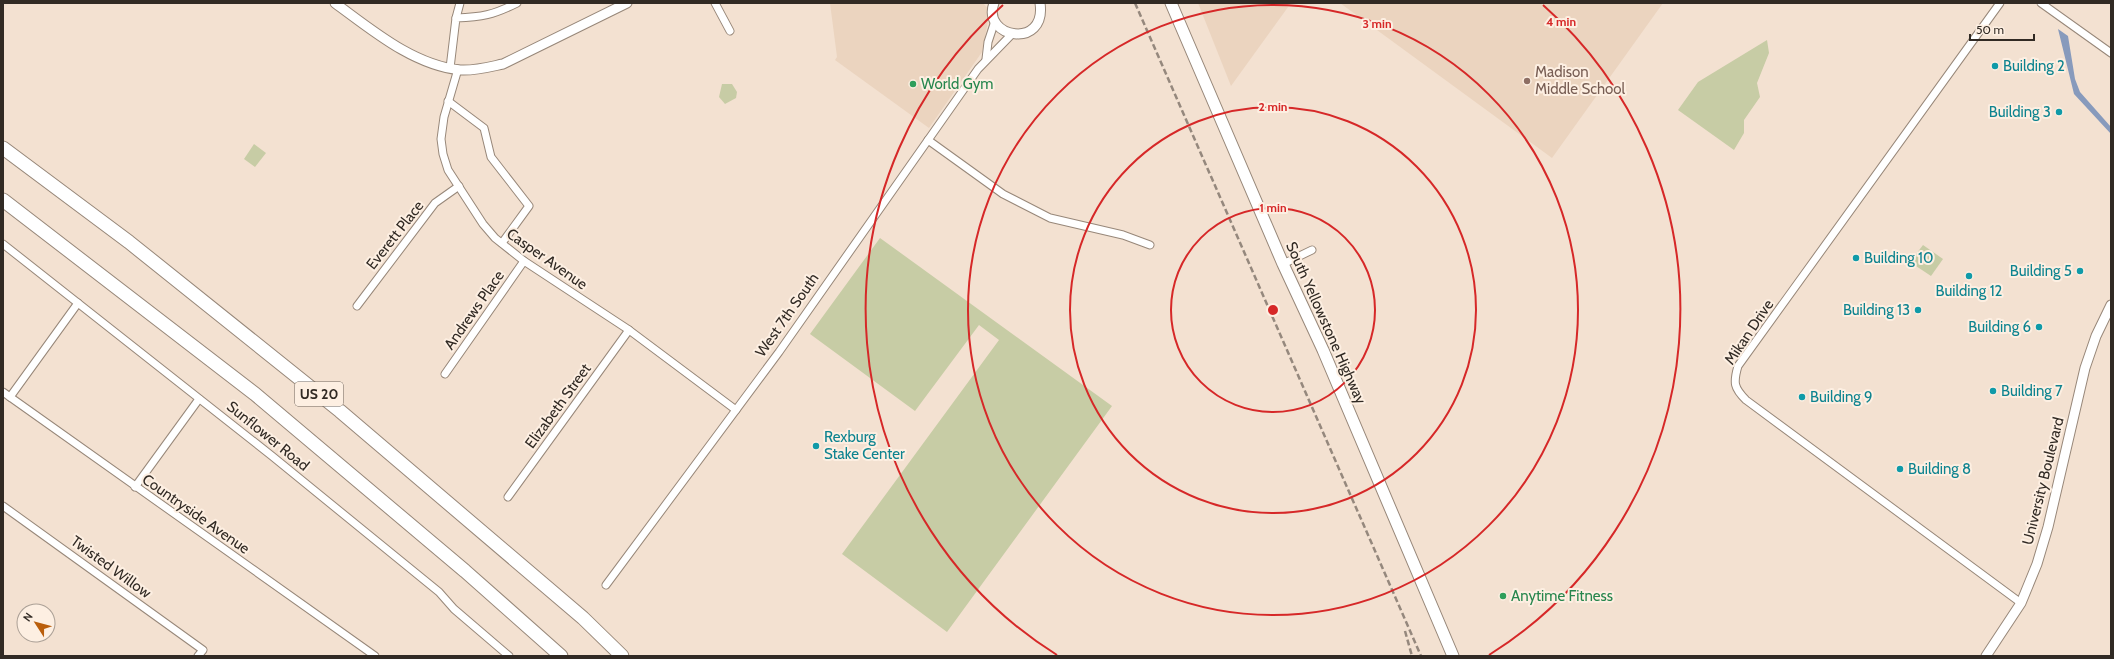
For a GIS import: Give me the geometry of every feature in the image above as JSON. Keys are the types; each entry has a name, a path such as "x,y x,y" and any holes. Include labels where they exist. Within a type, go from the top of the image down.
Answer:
{"highway":[{"name":"US 20","path":"3,148 129,242 346,416 583,618 622,656"},
{"name":"US 20","path":"3,200 255,394 465,571 561,656"}],"main road":[{"name":"South Yellowstone Highway","path":"1171,3 1283,264 1323,350 1453,656"}],"street":[{"path":"335,3 405,51 426,61 454,68 481,69 503,64 627,3"},
{"name":"Casper Avenue","path":"460,3 456,18 454,68 441,138 443,154 448,170 483,224 502,243 524,261 629,330 736,410"},
{"path":"456,18 480,17 494,14 517,3"},
{"path":"715,3 730,30"},
{"path":"994,3 993,13 995,21 1000,27 1012,34 1022,34 1036,26 1040,19 1041,4"},
{"name":"Mikan Drive","path":"2000,3 1738,366 1735,378 1736,390 1746,400 2021,602"},
{"path":"2041,3 2111,53"},
{"name":"West 7th South","path":"986,59 988,42 995,21"},
{"name":"West 7th South","path":"606,585 736,410 986,59 1012,34"},
{"path":"448,101 484,128 491,157 529,206 502,243"},
{"path":"928,140 1003,194 1050,218 1123,235 1150,245"},
{"name":"Everett Place","path":"357,306 435,203 459,186"},
{"name":"Sunflower Road","path":"3,244 439,592 454,609 509,656"},
{"path":"1283,264 1312,250"},
{"name":"Andrews Place","path":"445,374 524,261"},
{"path":"10,397 78,303"},
{"name":"University Boulevard","path":"1986,656 2021,602 2037,564 2048,527 2085,368 2096,336 2111,305"},
{"name":"Elizabeth Street","path":"508,497 629,330"},
{"name":"Countryside Avenue","path":"3,392 375,656"},
{"path":"135,487 199,399"},
{"name":"Twisted Willow","path":"3,506 200,653"}],"shaded area":[{"path":"830,3 983,3 990,11 982,52 929,128 835,60 837,57"},
{"path":"1198,3 1291,3 1231,86"},
{"name":"Madison Middle School","path":"1340,3 1663,3 1552,158"}],"green space":[{"path":"1767,40 1769,53 1757,83 1760,97 1744,120 1744,133 1734,150 1678,110 1698,82"},
{"path":"722,84 732,84 737,92 736,98 725,104 719,97"},
{"path":"254,144 266,153 255,167 244,159"},
{"path":"880,238 1112,406 947,632 842,554 999,340 979,325 915,411 810,334"},
{"path":"1923,245 1943,259 1931,276 1910,262"}],"water":[{"path":"2058,29 2068,36 2075,79 2080,92 2111,127 2111,134 2074,94"}],"railway":[{"path":"1135,3 1421,656"},
{"path":"1405,631 1412,656"}],"place":[{"name":"Building 2","path":"1995,66"},
{"name":"Madison Middle School","path":"1527,81"},
{"name":"World Gym","path":"913,84"},
{"name":"Building 3","path":"2059,112"},
{"name":"Building 10","path":"1856,258"},
{"name":"Building 5","path":"2080,271"},
{"name":"Building 12","path":"1969,276"},
{"name":"Building 13","path":"1918,310"},
{"name":"Building 6","path":"2039,327"},
{"name":"Building 7","path":"1993,391"},
{"name":"Building 9","path":"1802,397"},
{"name":"Rexburg Stake Center","path":"816,446"},
{"name":"Building 8","path":"1900,469"},
{"name":"Anytime Fitness","path":"1503,596"}]}
